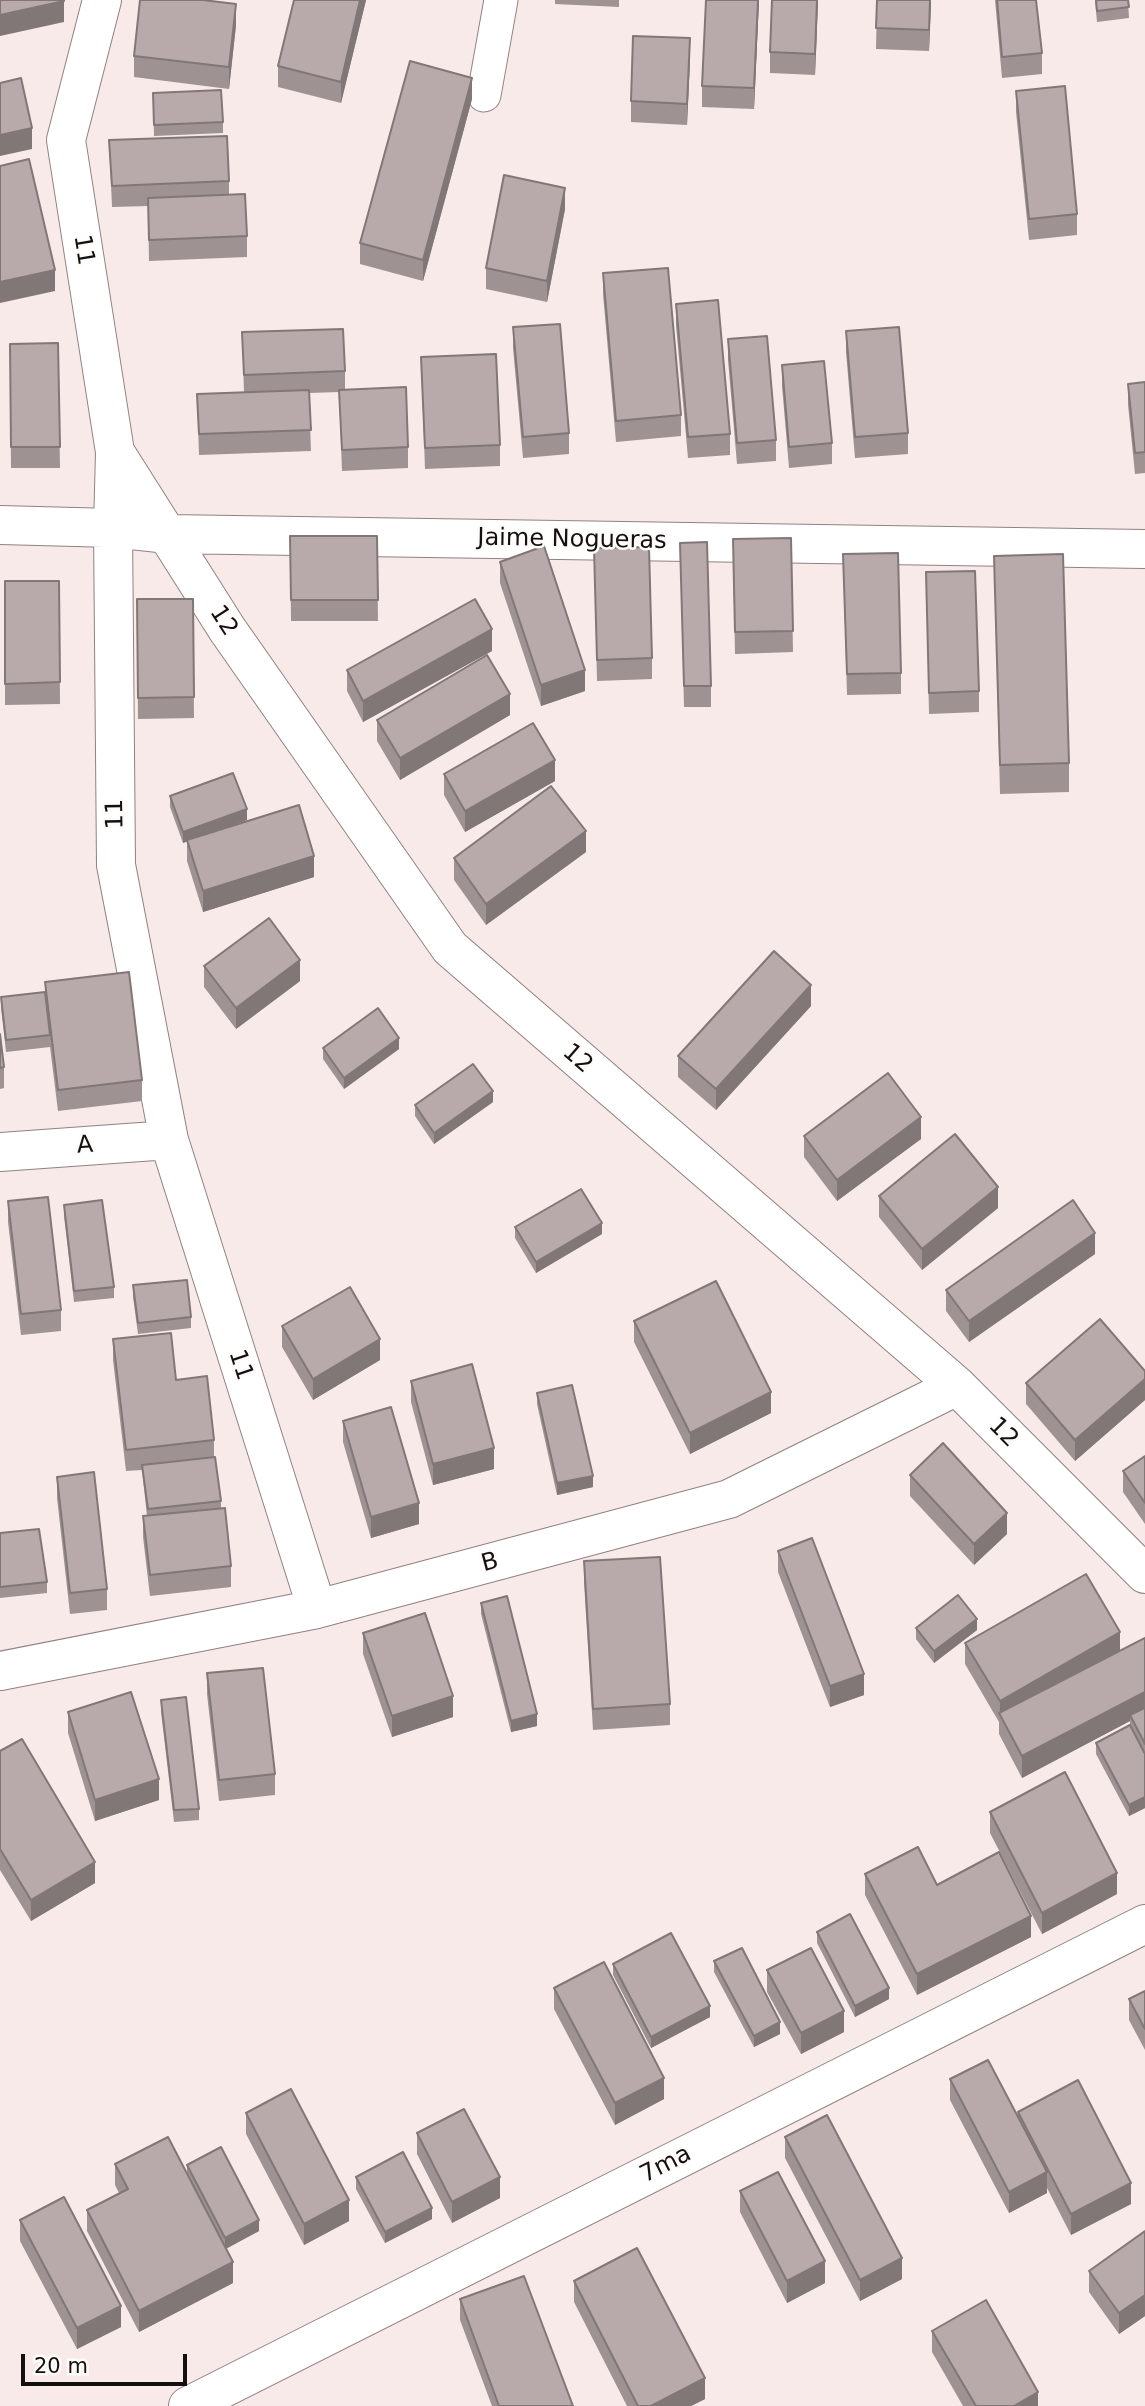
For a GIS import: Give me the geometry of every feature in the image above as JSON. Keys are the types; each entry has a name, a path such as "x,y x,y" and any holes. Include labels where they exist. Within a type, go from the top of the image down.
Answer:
{"street":[{"name":"11","path":"102,0 66,140 115,452 113,528 117,866 169,1140 317,1609"},
{"name":"12","path":"115,452 227,629 450,948 957,1387 1145,1574"},
{"name":"Jaime Nogueras","path":"0,525 113,528 168,534 1145,549"},
{"name":"A","path":"0,1152 169,1140"},
{"name":"B","path":"0,1671 317,1609 729,1499 957,1387"},
{"name":"7ma","path":"188,2406 1145,1924"}],"lane":[{"path":"484,95 501,0"}],"building":[{"path":"0,0 64,0 64,1 0,15"},
{"path":"140,0 203,0 236,4 229,67 134,56"},
{"path":"294,0 360,0 341,82 278,66"},
{"path":"706,0 758,0 754,88 702,86"},
{"path":"772,0 817,0 815,54 770,52"},
{"path":"877,0 930,0 929,30 876,28"},
{"path":"997,0 1036,0 1042,53 1002,57"},
{"path":"1096,0 1128,0 1129,7 1097,11"},
{"path":"633,36 690,38 687,104 631,101"},
{"path":"410,61 472,78 423,260 360,243"},
{"path":"21,78 32,128 0,135 0,83"},
{"path":"1065,86 1077,214 1029,219 1016,91"},
{"path":"221,90 223,122 154,125 153,93"},
{"path":"227,136 229,181 112,186 109,140"},
{"path":"29,159 55,270 0,282 0,166"},
{"path":"504,175 565,188 547,281 486,268"},
{"path":"245,194 247,236 149,240 148,198"},
{"path":"668,268 681,415 616,421 603,273"},
{"path":"718,300 730,434 688,437 676,304"},
{"path":"560,324 569,433 523,437 513,327"},
{"path":"899,327 908,433 855,437 846,331"},
{"path":"343,329 345,371 244,375 242,332"},
{"path":"767,336 776,440 737,443 728,339"},
{"path":"58,343 60,447 11,447 10,344"},
{"path":"496,354 500,445 425,448 421,357"},
{"path":"824,361 832,443 789,447 782,365"},
{"path":"1145,382 1145,452 1135,453 1128,384"},
{"path":"406,387 408,447 342,450 339,390"},
{"path":"309,390 311,430 199,434 197,394"},
{"path":"290,536 377,536 378,600 291,600"},
{"path":"791,538 793,631 735,632 733,539"},
{"path":"707,542 711,686 684,686 680,543"},
{"path":"544,546 585,670 541,685 500,562"},
{"path":"649,547 652,658 597,660 594,548"},
{"path":"898,553 901,673 847,674 843,554"},
{"path":"1063,554 1069,763 1000,765 994,556"},
{"path":"975,571 979,691 929,693 926,572"},
{"path":"5,581 59,581 60,682 5,684"},
{"path":"137,599 193,599 194,697 138,698"},
{"path":"475,599 492,629 363,701 347,670"},
{"path":"487,655 510,694 400,758 377,720"},
{"path":"533,723 555,760 465,811 444,774"},
{"path":"233,773 247,809 183,832 170,796"},
{"path":"551,786 586,831 486,904 454,858"},
{"path":"299,805 314,856 203,891 187,840"},
{"path":"269,918 300,960 236,1008 204,966"},
{"path":"774,951 811,985 716,1089 678,1056"},
{"path":"129,972 142,1080 58,1090 45,982"},
{"path":"45,992 50,1035 6,1040 1,997"},
{"path":"378,1008 399,1038 344,1078 323,1048"},
{"path":"0,1034 4,1067 0,1068"},
{"path":"473,1064 493,1091 434,1133 415,1105"},
{"path":"888,1073 921,1117 837,1180 804,1136"},
{"path":"955,1134 998,1187 922,1249 879,1196"},
{"path":"581,1189 602,1223 536,1262 515,1227"},
{"path":"48,1197 61,1310 21,1314 8,1201"},
{"path":"102,1200 114,1287 74,1291 64,1205"},
{"path":"1073,1200 1095,1233 969,1321 946,1290"},
{"path":"187,1280 191,1317 138,1323 133,1285"},
{"path":"716,1281 771,1392 690,1433 634,1321"},
{"path":"350,1287 380,1339 313,1379 282,1326"},
{"path":"1100,1319 1145,1371 1145,1379 1075,1440 1026,1383"},
{"path":"171,1333 176,1380 207,1376 214,1440 126,1450 113,1339"},
{"path":"472,1364 494,1448 433,1464 411,1381"},
{"path":"572,1385 593,1476 557,1483 537,1393"},
{"path":"391,1407 419,1503 371,1517 343,1421"},
{"path":"943,1443 1007,1513 974,1544 910,1475"},
{"path":"1145,1456 1145,1503 1123,1471"},
{"path":"215,1457 221,1501 148,1509 142,1465"},
{"path":"94,1472 107,1589 70,1593 57,1477"},
{"path":"225,1508 231,1566 150,1575 143,1516"},
{"path":"39,1529 47,1582 0,1587 0,1533"},
{"path":"812,1538 864,1674 830,1686 778,1551"},
{"path":"660,1557 670,1704 593,1709 584,1561"},
{"path":"1086,1574 1120,1632 1000,1701 965,1643"},
{"path":"958,1595 977,1619 934,1651 916,1628"},
{"path":"507,1596 537,1714 511,1721 481,1603"},
{"path":"425,1613 453,1696 392,1716 363,1633"},
{"path":"1145,1638 1145,1692 1022,1756 999,1713"},
{"path":"263,1668 275,1774 219,1780 207,1673"},
{"path":"131,1692 159,1779 95,1800 68,1712"},
{"path":"186,1697 199,1809 174,1810 161,1700"},
{"path":"1145,1708 1145,1744 1130,1715"},
{"path":"1130,1725 1145,1754 1145,1797 1129,1805 1096,1743"},
{"path":"22,1739 95,1862 31,1900 0,1849 0,1751"},
{"path":"1065,1772 1117,1873 1042,1913 990,1812"},
{"path":"918,1847 937,1885 999,1852 1031,1916 917,1974 865,1874"},
{"path":"850,1914 889,1988 855,2006 817,1932"},
{"path":"671,1933 710,2006 651,2037 613,1964"},
{"path":"742,1948 780,2022 754,2036 714,1961"},
{"path":"811,1948 844,2011 801,2033 767,1970"},
{"path":"604,1962 664,2078 615,2103 554,1988"},
{"path":"1145,1991 1145,2029 1129,1999"},
{"path":"988,2060 1047,2172 1009,2192 950,2079"},
{"path":"1078,2080 1131,2183 1071,2214 1018,2112"},
{"path":"291,2089 349,2200 304,2224 246,2113"},
{"path":"464,2109 500,2177 452,2202 417,2133"},
{"path":"827,2115 902,2258 860,2280 785,2137"},
{"path":"168,2137 233,2262 139,2311 87,2210 128,2189 115,2164"},
{"path":"221,2147 259,2220 225,2238 187,2165"},
{"path":"403,2152 432,2208 385,2232 356,2177"},
{"path":"778,2172 825,2261 787,2281 740,2191"},
{"path":"64,2197 121,2306 77,2328 20,2220"},
{"path":"1145,2231 1145,2295 1119,2313 1089,2271"},
{"path":"637,2248 705,2378 651,2406 638,2406 574,2281"},
{"path":"524,2276 573,2406 499,2406 460,2299"},
{"path":"986,2300 1038,2392 1014,2406 976,2406 932,2331"}]}
